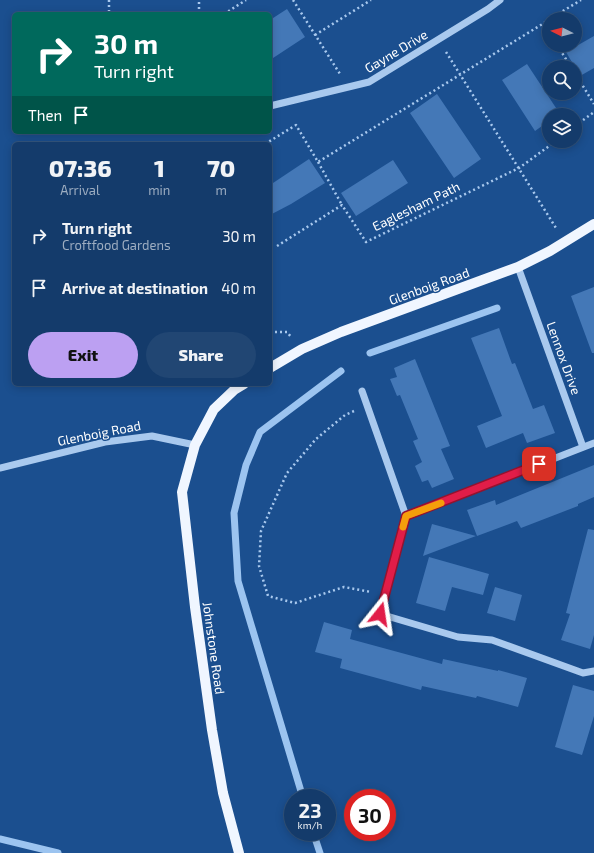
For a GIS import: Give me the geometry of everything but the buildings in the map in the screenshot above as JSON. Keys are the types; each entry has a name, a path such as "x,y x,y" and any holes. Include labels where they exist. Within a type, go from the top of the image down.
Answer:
{"main road":[{"name":"Glenboig Road","path":"272,367 302,350 341,332 518,267 565,242 594,224"},
{"path":"195,445 214,409 234,390 241,386"},
{"name":"Johnstone Road","path":"195,445 182,492 195,607 212,730 223,793 239,853"}],"street":[{"name":"Gayne Drive","path":"272,106 369,82 500,0"},
{"name":"Lennox Drive","path":"518,267 583,447"},
{"path":"362,391 406,516 380,614 458,637 492,640 583,673 594,671"},
{"name":"Glenboig Road","path":"0,468 105,442 152,436 195,445"},
{"path":"406,516 594,442"}],"path":[{"path":"109,0 109,12"},
{"path":"199,0 199,12"},
{"path":"227,12 246,0"},
{"path":"293,0 348,87"},
{"path":"315,35 371,0"},
{"path":"561,12 581,0"},
{"path":"318,162 542,24"},
{"path":"438,40 461,74 565,242"},
{"path":"582,84 594,104"},
{"path":"582,121 594,112"},
{"path":"268,142 296,125 342,204 277,246"},
{"name":"Eaglesham Path","path":"342,204 366,242 519,168 546,148"},
{"path":"367,405 345,415 316,440 286,473 261,532 259,566 268,596 295,603 344,587 385,594"}],"waterway":[{"path":"370,353 497,308"},
{"path":"300,789 238,581 234,513 246,465 260,432 341,371"},
{"path":"0,839 58,853"},
{"path":"316,841 320,853"}],"slow traffic":[{"path":"403,527 406,516 441,503"}],"route":[{"path":"380,614 406,516 539,464"}]}
